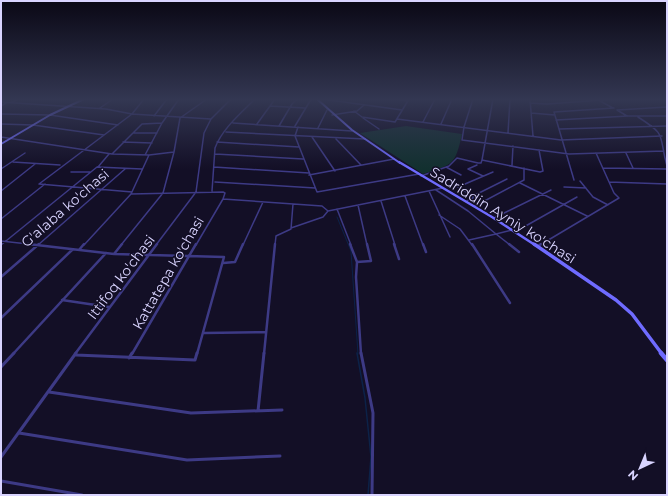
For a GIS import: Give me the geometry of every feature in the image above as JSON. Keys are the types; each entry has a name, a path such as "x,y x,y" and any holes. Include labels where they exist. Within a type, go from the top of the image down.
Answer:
{"street":[{"path":"1,144 38,122"},
{"path":"99,122 118,125"},
{"path":"122,122 62,165 39,184 132,193 224,192 223,199 322,206 328,211"},
{"path":"114,254 163,193 174,152 179,122"},
{"path":"196,192 201,147 204,133 209,122"},
{"path":"212,191 214,182 215,146 233,122"},
{"path":"235,122 352,130"},
{"path":"279,126 281,122"},
{"path":"295,127 298,122"},
{"path":"318,128 321,122"},
{"name":"Sadriddin Ayniy ko'chasi","path":"342,122 394,159 494,218 621,305 632,314 667,360"},
{"path":"369,122 379,129"},
{"path":"424,122 562,140 662,136"},
{"path":"466,122 462,140 566,153 664,152"},
{"path":"298,127 295,136 317,192 420,175 449,166 457,158 481,163 489,122"},
{"path":"508,133 509,122"},
{"path":"532,122 533,136"},
{"path":"557,122 574,180"},
{"path":"647,122 660,132 662,136 667,166"},
{"path":"112,154 132,132 142,124 162,123 145,155"},
{"path":"1,124 33,125 104,135"},
{"path":"559,129 667,126"},
{"path":"132,132 157,133"},
{"path":"226,132 336,139 365,139"},
{"path":"1,137 108,154 145,155 174,152"},
{"path":"312,137 335,170"},
{"path":"336,139 362,166"},
{"path":"123,142 152,143"},
{"path":"217,142 299,147"},
{"path":"512,165 513,146"},
{"path":"482,160 543,171 539,150"},
{"path":"625,152 633,168"},
{"path":"1,170 25,153"},
{"path":"536,247 619,198 614,193 596,153"},
{"path":"1,245 98,167 108,154"},
{"path":"79,250 132,193 149,154"},
{"path":"215,154 304,159"},
{"path":"214,167 309,174 362,166 394,159"},
{"path":"13,162 62,165"},
{"path":"1,191 36,164"},
{"path":"477,165 468,168 483,176"},
{"path":"98,167 142,169"},
{"path":"446,167 461,176"},
{"path":"475,206 524,180 524,168"},
{"path":"603,168 667,169"},
{"name":"G'alaba ko'chasi","path":"1,277 125,169"},
{"path":"71,172 91,172"},
{"path":"473,196 458,188 493,172"},
{"path":"466,201 507,179"},
{"path":"580,181 593,197 608,205"},
{"path":"214,182 315,188"},
{"path":"609,182 667,184"},
{"path":"520,183 588,216"},
{"path":"1,219 45,184"},
{"path":"564,187 586,188"},
{"path":"258,411 276,236 290,230 291,228 322,217 327,214 328,211 444,188"},
{"path":"436,190 468,211 519,252"},
{"path":"494,218 551,190"},
{"path":"428,191 450,238"},
{"name":"Ittifoq ko'chasi","path":"1,457 76,355 109,307 196,192"},
{"path":"405,196 426,252"},
{"path":"469,240 513,231 577,198"},
{"name":"Kattatepa ko'chasi","path":"129,358 223,199"},
{"path":"381,201 399,259"},
{"path":"223,263 236,262 263,202"},
{"path":"291,228 293,204"},
{"path":"357,262 371,261 358,205"},
{"path":"337,209 357,262 356,277 361,353 373,413 372,495"},
{"path":"439,214 460,229 469,240 510,303"},
{"path":"1,241 114,254 224,257 197,357 193,361 76,355"},
{"path":"1,318 72,250"},
{"path":"1,367 106,253"},
{"path":"62,300 109,307"},
{"path":"204,333 266,332"},
{"path":"663,355 667,354"},
{"path":"49,392 191,413 282,410"},
{"path":"19,433 187,460 280,456"},
{"path":"1,481 82,495"}],"green space":[{"path":"406,126 462,134 454,158 447,165 423,174 360,133"}],"waterway":[{"path":"337,217 351,251 358,354"},
{"path":"357,353 365,398 371,457 368,495"}]}
